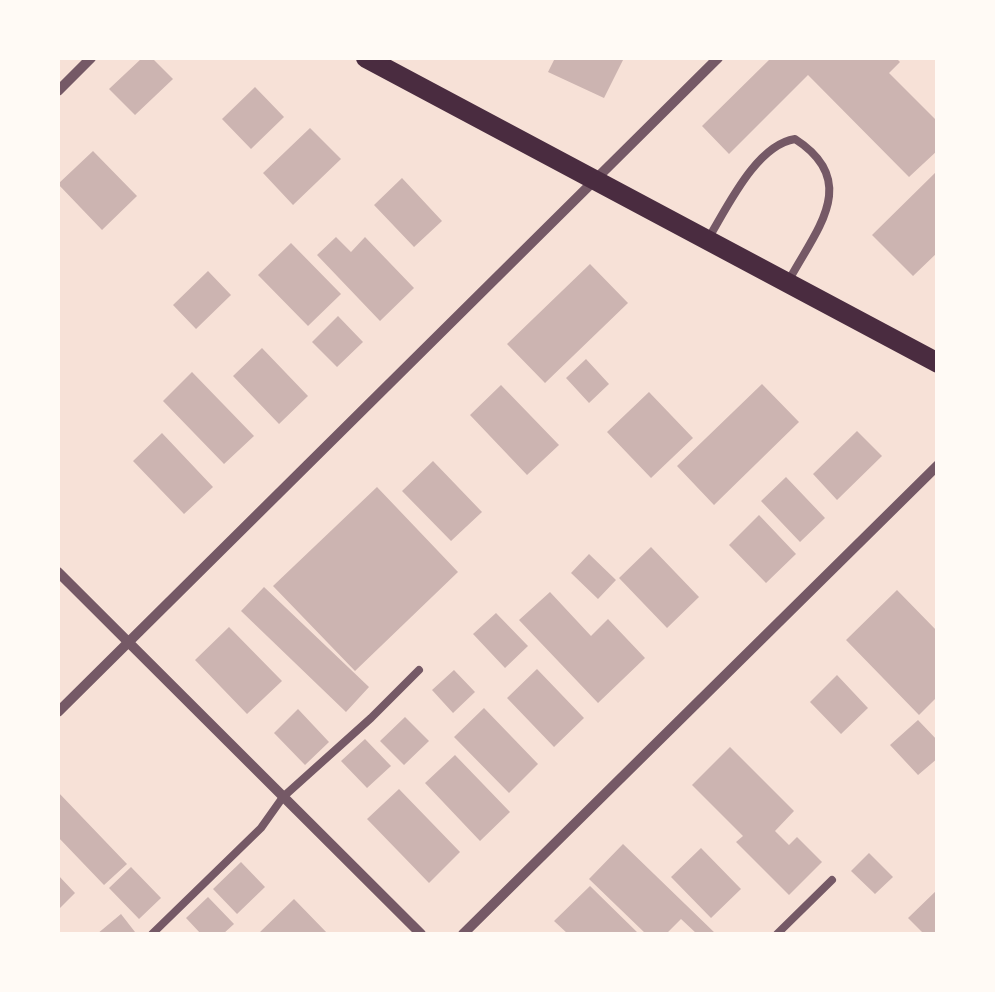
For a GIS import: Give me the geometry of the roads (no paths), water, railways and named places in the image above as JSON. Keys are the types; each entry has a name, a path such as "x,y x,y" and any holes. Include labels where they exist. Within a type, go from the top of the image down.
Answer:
{"main road":[{"path":"366,58 938,362"}],"street":[{"path":"58,91 91,58"},
{"path":"58,712 718,58"},
{"path":"463,934 938,465"},
{"path":"58,572 420,934"}],"lane":[{"path":"708,240 744,180 782,141 795,139 810,149 829,178 831,195 788,282"},
{"path":"152,934 261,828 283,796 420,670"},
{"path":"777,934 832,880"}]}
